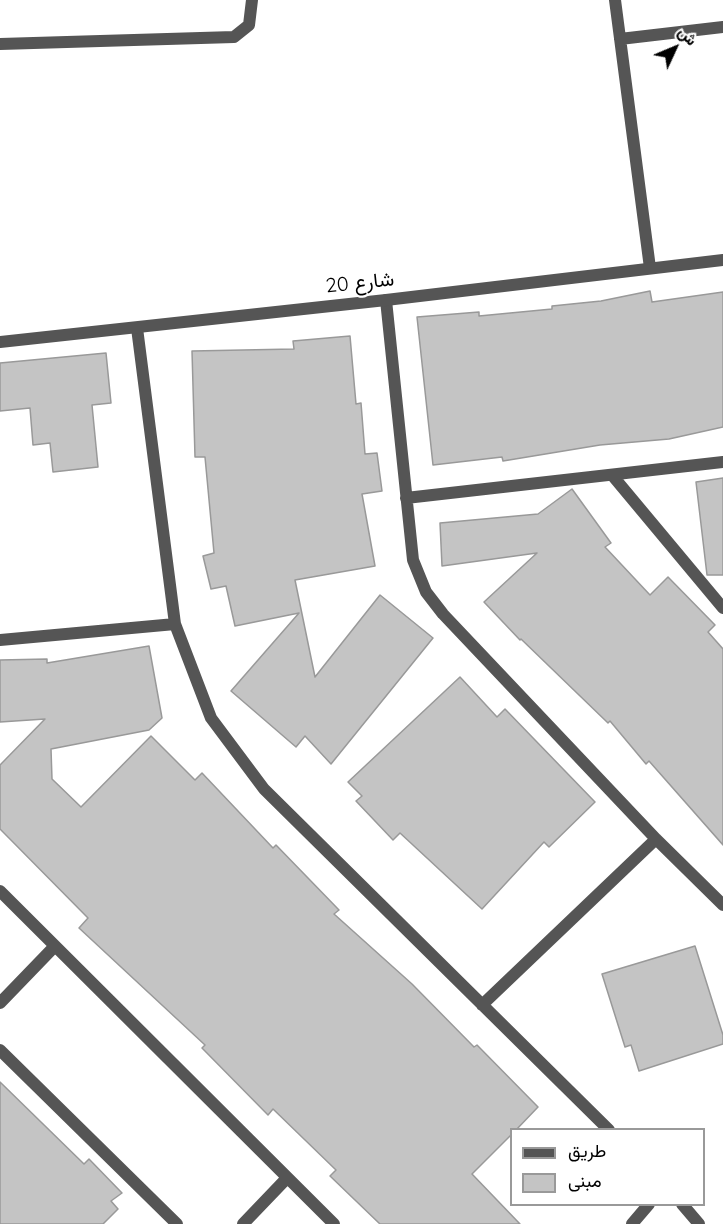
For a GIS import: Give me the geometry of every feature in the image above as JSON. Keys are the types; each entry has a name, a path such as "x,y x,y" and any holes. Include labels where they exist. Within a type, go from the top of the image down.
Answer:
{"street":[{"path":"0,44 234,37 249,25 252,0"},
{"path":"615,0 650,268"},
{"path":"620,39 723,27"},
{"name":"شارع 20","path":"0,342 723,260"},
{"path":"386,300 413,560 426,592 452,623 656,838 723,905"},
{"path":"137,328 174,624 211,718 264,789 607,1128"},
{"path":"406,498 723,462"},
{"path":"612,475 723,608"},
{"path":"0,640 174,624"},
{"path":"482,1005 656,838"},
{"path":"0,891 334,1224"},
{"path":"0,1003 55,946"},
{"path":"0,1050 177,1224"},
{"path":"243,1224 287,1178"},
{"path":"632,1224 647,1206"},
{"path":"684,1206 699,1224"}],"building":[{"path":"650,291 652,302 723,292 723,427 669,439 600,445 503,461 502,457 433,465 417,317 479,312 479,316 552,309 552,306 601,301"},
{"path":"350,336 356,404 361,403 365,454 377,453 382,491 362,494 375,566 295,580 315,677 380,595 433,638 331,764 305,736 296,747 231,691 299,613 235,626 226,586 211,589 203,556 214,553 205,457 195,457 192,351 294,349 293,341"},
{"path":"106,353 111,403 92,405 98,467 53,472 50,443 33,445 30,408 0,411 0,363"},
{"path":"723,478 723,575 707,575 696,482"},
{"path":"572,489 611,543 605,547 650,595 668,577 715,625 708,632 723,649 723,845 649,761 646,764 610,721 608,723 520,640 484,602 537,553 442,566 440,523 538,514"},
{"path":"149,646 162,718 149,730 51,749 52,779 81,807 151,736 195,780 202,773 273,848 276,845 339,910 334,914 412,984 474,1047 477,1045 538,1107 518,1128 510,1128 510,1136 472,1174 520,1224 380,1224 330,1176 336,1170 273,1109 268,1115 202,1048 205,1045 79,928 88,918 0,829 0,765 45,719 0,722 0,660 47,659 47,663"},
{"path":"460,677 497,717 505,709 595,802 549,847 544,842 482,909 400,833 393,840 356,801 362,796 348,782"},
{"path":"695,946 723,1035 723,1044 639,1071 631,1045 625,1047 602,974"},
{"path":"0,1082 84,1164 89,1159 122,1193 111,1201 118,1209 103,1224 0,1224"}]}
